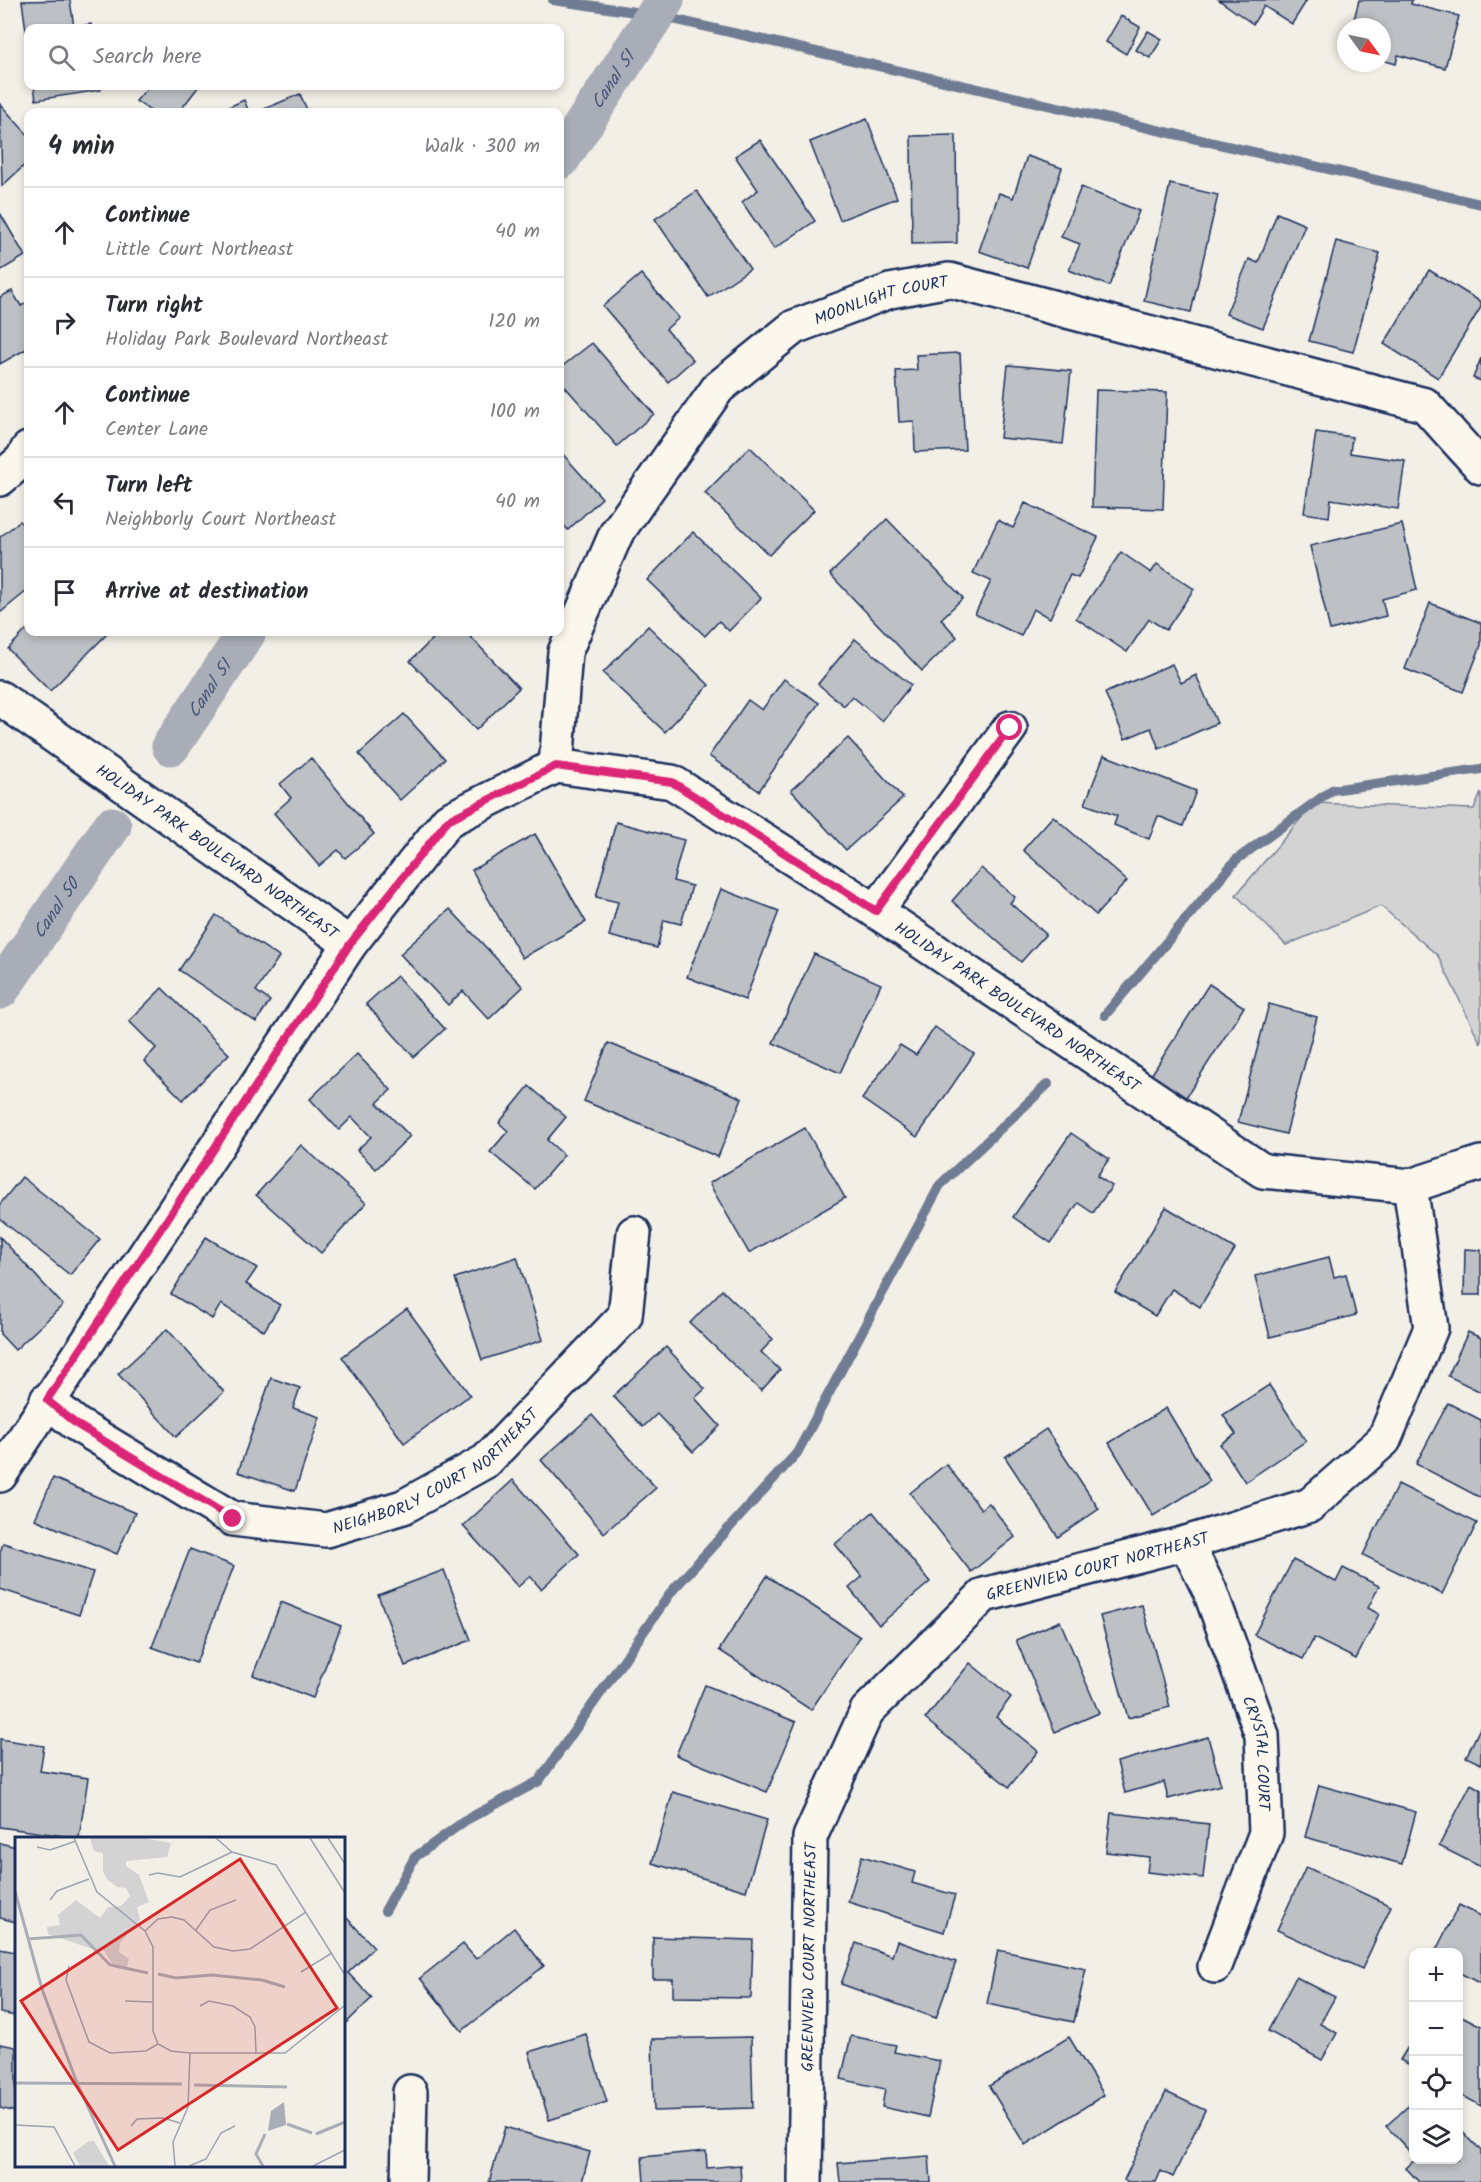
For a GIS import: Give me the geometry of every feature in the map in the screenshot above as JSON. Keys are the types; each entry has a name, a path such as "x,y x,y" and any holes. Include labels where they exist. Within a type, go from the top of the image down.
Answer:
{"street":[{"name":"MOONLIGHT COURT","path":"556,766 565,652 616,534 718,388 794,327 890,291 950,280 1425,405 1481,467"},
{"path":"0,479 24,456"},
{"name":"HOLIDAY PARK BOULEVARD NORTHEAST","path":"0,698 350,944 448,820 556,766 672,782 876,911 1263,1171 1410,1186 1481,1163"},
{"path":"876,911 1010,728"},
{"path":"0,1475 47,1400 350,944"},
{"name":"GREENVIEW COURT NORTHEAST","path":"805,2182 810,1837 867,1711 984,1595 1186,1543 1310,1505 1384,1440 1431,1328 1410,1186"},
{"name":"NEIGHBORLY COURT NORTHEAST","path":"47,1400 76,1424 233,1519 326,1530 403,1507 486,1461 625,1316 634,1233"},
{"name":"CRYSTAL COURT","path":"1186,1543 1210,1591 1262,1735 1266,1833 1215,1965"},
{"path":"408,2182 410,2092"}],"shaded area":[{"path":"1481,793 1481,1044 1438,956 1381,906 1286,945 1236,895 1314,803 1474,809"}],"building":[{"path":"70,0 74,24 25,24 22,1"},
{"path":"1219,0 1307,0 1292,24 1264,6 1253,24"},
{"path":"1359,0 1412,0 1411,4 1459,16 1445,68 1398,55 1396,64 1391,63 1391,18 1354,18"},
{"path":"1121,16 1140,27 1126,54 1106,42"},
{"path":"1148,31 1162,39 1150,58 1136,50"},
{"path":"35,90 101,90 36,100"},
{"path":"146,90 196,90 182,108 146,108 136,101"},
{"path":"300,94 306,108 267,108"},
{"path":"244,100 247,108 227,108"},
{"path":"0,104 24,131 24,166 2,186"},
{"path":"867,119 897,198 840,220 810,142"},
{"path":"956,135 957,243 912,244 911,136"},
{"path":"760,140 815,221 774,249 742,202 758,190 735,156"},
{"path":"1027,156 1062,168 1027,268 979,251 999,193 1013,198"},
{"path":"1170,184 1218,195 1191,312 1144,301"},
{"path":"1081,187 1139,211 1109,286 1069,270 1080,244 1061,237"},
{"path":"697,191 750,269 708,297 655,219"},
{"path":"0,213 24,257 0,271"},
{"path":"1277,213 1305,225 1263,328 1226,314 1249,259 1258,263"},
{"path":"1336,241 1380,253 1353,352 1309,341"},
{"path":"1429,270 1481,302 1481,307 1438,378 1384,344"},
{"path":"641,274 679,318 666,329 693,360 668,382 603,306"},
{"path":"12,291 21,306 24,304 24,350 0,364 0,297"},
{"path":"592,343 654,414 617,446 564,386 564,365"},
{"path":"960,353 965,450 915,452 914,421 899,422 896,371 917,370 916,355"},
{"path":"1481,358 1481,381 1473,378"},
{"path":"1008,365 1071,371 1063,444 1000,438"},
{"path":"1096,390 1167,392 1163,509 1092,507"},
{"path":"1316,432 1352,437 1350,453 1405,461 1398,509 1331,499 1329,517 1304,513"},
{"path":"750,447 814,510 769,555 705,493"},
{"path":"564,455 602,498 568,530 564,526"},
{"path":"1025,503 1098,537 1078,578 1070,575 1050,618 1033,609 1021,636 975,614 991,581 973,573 998,520 1013,528"},
{"path":"887,519 963,598 941,619 957,637 922,671 830,574"},
{"path":"20,521 24,526 24,593 0,613 0,537"},
{"path":"1402,524 1417,590 1382,599 1386,616 1330,630 1310,546"},
{"path":"693,532 761,598 729,631 719,621 705,636 647,580"},
{"path":"1121,552 1151,573 1157,564 1194,589 1166,630 1149,619 1127,652 1076,618"},
{"path":"1430,603 1481,623 1481,645 1463,692 1405,669"},
{"path":"648,626 709,685 665,732 603,673"},
{"path":"24,632 24,636 105,636 50,691 8,649"},
{"path":"436,636 470,636 519,688 476,730 410,661"},
{"path":"855,639 911,685 882,721 852,696 844,706 818,684"},
{"path":"1172,664 1181,683 1196,675 1217,723 1159,749 1151,728 1125,739 1105,693"},
{"path":"784,679 819,703 759,791 709,756 748,700 762,710"},
{"path":"404,714 445,759 400,800 359,754"},
{"path":"848,738 903,798 846,850 791,790"},
{"path":"1104,755 1196,791 1183,826 1158,816 1149,839 1114,825 1117,816 1085,804"},
{"path":"311,758 374,834 345,858 338,850 319,866 274,813 291,798 280,784"},
{"path":"1053,816 1127,881 1096,915 1023,850"},
{"path":"616,822 684,840 673,881 692,886 681,924 664,920 657,948 609,936 618,902 596,897"},
{"path":"535,834 586,922 522,958 472,870"},
{"path":"981,868 1015,897 1010,903 1046,934 1021,962 952,901"},
{"path":"721,889 779,911 745,1000 687,977"},
{"path":"450,909 523,987 489,1019 463,991 448,1005 400,954"},
{"path":"216,915 279,957 256,991 270,1001 256,1022 179,970"},
{"path":"814,954 881,984 840,1073 773,1043"},
{"path":"397,976 445,1029 414,1057 366,1004"},
{"path":"1209,984 1244,1007 1185,1099 1150,1077"},
{"path":"162,988 229,1054 183,1100 144,1061 156,1048 129,1021"},
{"path":"1269,1004 1317,1017 1286,1134 1238,1122"},
{"path":"935,1027 974,1054 917,1137 862,1099 900,1045 916,1055"},
{"path":"608,1043 742,1098 718,1157 584,1101"},
{"path":"357,1054 391,1090 377,1103 410,1136 376,1169 357,1150 371,1137 352,1117 339,1130 310,1099"},
{"path":"529,1086 566,1117 547,1140 564,1155 535,1189 490,1152 508,1131 499,1123"},
{"path":"805,1128 845,1198 749,1253 709,1183"},
{"path":"1071,1133 1109,1159 1097,1176 1112,1186 1093,1213 1078,1203 1051,1243 1013,1217"},
{"path":"301,1145 366,1203 321,1253 256,1195"},
{"path":"22,1177 100,1239 70,1275 0,1219 0,1204"},
{"path":"1166,1207 1235,1249 1200,1307 1172,1289 1155,1316 1115,1292"},
{"path":"0,1237 63,1305 15,1350 0,1334"},
{"path":"206,1237 257,1268 246,1284 280,1305 264,1331 221,1304 212,1319 171,1294"},
{"path":"1465,1249 1481,1250 1481,1295 1464,1295"},
{"path":"517,1257 543,1340 482,1360 455,1278"},
{"path":"1329,1257 1334,1277 1346,1274 1356,1315 1270,1337 1255,1276"},
{"path":"722,1290 773,1339 761,1352 780,1370 761,1391 690,1323"},
{"path":"407,1309 470,1395 404,1443 342,1357"},
{"path":"167,1329 224,1392 176,1437 118,1374"},
{"path":"1468,1332 1481,1338 1481,1392 1448,1376"},
{"path":"666,1347 705,1389 695,1398 720,1426 693,1452 657,1414 643,1427 613,1396"},
{"path":"271,1378 300,1388 293,1408 320,1417 295,1491 238,1472"},
{"path":"1269,1385 1306,1441 1245,1482 1220,1444 1236,1434 1223,1415"},
{"path":"1448,1403 1481,1420 1481,1498 1416,1464"},
{"path":"1166,1408 1210,1481 1153,1516 1109,1443"},
{"path":"592,1415 656,1488 604,1533 541,1460"},
{"path":"1046,1429 1099,1509 1058,1537 1005,1457"},
{"path":"946,1464 981,1509 989,1503 1015,1537 971,1572 910,1493"},
{"path":"53,1478 135,1513 117,1554 35,1519"},
{"path":"513,1480 579,1554 541,1589 530,1576 518,1587 463,1526"},
{"path":"1398,1484 1477,1523 1442,1594 1363,1555"},
{"path":"873,1512 930,1582 879,1625 849,1588 862,1577 835,1544"},
{"path":"3,1543 93,1572 79,1615 0,1589 0,1553"},
{"path":"190,1549 234,1566 196,1663 152,1647"},
{"path":"1293,1560 1336,1582 1343,1568 1379,1586 1368,1608 1379,1614 1356,1659 1314,1638 1303,1659 1254,1635"},
{"path":"444,1570 471,1640 405,1666 378,1595"},
{"path":"767,1576 860,1637 811,1710 719,1650"},
{"path":"281,1602 341,1626 313,1698 253,1675"},
{"path":"1142,1605 1170,1707 1128,1718 1100,1616"},
{"path":"1060,1621 1099,1713 1055,1732 1016,1640"},
{"path":"970,1663 1011,1697 996,1717 1038,1751 1009,1787 925,1719"},
{"path":"705,1685 796,1722 767,1792 676,1755"},
{"path":"1481,1726 1481,1764 1466,1757"},
{"path":"1208,1737 1221,1785 1168,1799 1164,1782 1125,1793 1117,1762"},
{"path":"0,1739 44,1746 40,1771 88,1778 79,1837 0,1827"},
{"path":"1471,1784 1481,1790 1481,1867 1439,1846"},
{"path":"1319,1785 1416,1812 1402,1864 1305,1837"},
{"path":"673,1792 767,1820 746,1891 652,1863"},
{"path":"1111,1813 1209,1824 1203,1878 1147,1872 1149,1857 1106,1852"},
{"path":"0,1843 15,1847 15,1922 0,1918"},
{"path":"862,1856 915,1872 912,1883 955,1895 944,1932 848,1902"},
{"path":"1306,1867 1391,1906 1362,1969 1277,1930"},
{"path":"1459,1905 1481,1916 1481,1984 1463,1975 1463,1948 1437,1948"},
{"path":"345,1916 374,1947 348,1973 372,1998 345,2024"},
{"path":"514,1928 544,1966 462,2031 420,1978 463,1944 476,1959"},
{"path":"653,1937 753,1940 751,1998 673,1997 673,1979 653,1979"},
{"path":"897,1941 956,1962 936,2018 841,1984 856,1943 892,1956"},
{"path":"0,1949 15,1952 15,2016 0,2013"},
{"path":"998,1950 1086,1969 1074,2022 987,2004"},
{"path":"1296,1977 1335,1997 1320,2024 1337,2033 1322,2060 1268,2031"},
{"path":"1463,2017 1481,2026 1481,2106 1463,2096"},
{"path":"586,2034 607,2102 549,2120 529,2052"},
{"path":"851,2036 896,2045 894,2052 940,2061 928,2117 882,2107 885,2089 841,2079"},
{"path":"751,2037 753,2108 654,2111 652,2039"},
{"path":"1069,2037 1104,2095 1025,2145 989,2086"},
{"path":"0,2044 15,2047 15,2112 0,2108"},
{"path":"1409,2045 1409,2064 1400,2060"},
{"path":"1166,2092 1205,2110 1173,2177 1161,2171 1156,2182 1124,2180"},
{"path":"1409,2105 1409,2151 1386,2126"},
{"path":"505,2127 590,2152 582,2182 489,2182"},
{"path":"1463,2131 1481,2151 1481,2180 1478,2182 1419,2182 1406,2168 1410,2164 1463,2164"},
{"path":"706,2151 707,2168 740,2165 741,2182 644,2182 642,2157"},
{"path":"929,2156 931,2182 840,2182 838,2163"}],"waterway":[{"path":"553,0 655,15 1481,204"},
{"name":"Canal 51","path":"564,154 665,0"},
{"name":"Canal 51","path":"171,746 244,636"},
{"path":"1105,1015 1236,860 1332,790 1481,769"},
{"name":"Canal 50","path":"0,990 112,826"},
{"path":"385,1911 415,1857 466,1820 539,1781 672,1591 797,1453 940,1185 1048,1084"}],"route":[{"path":"233,1519 76,1424 47,1400 350,944 448,820 556,766 672,782 876,911 1010,728"}]}
